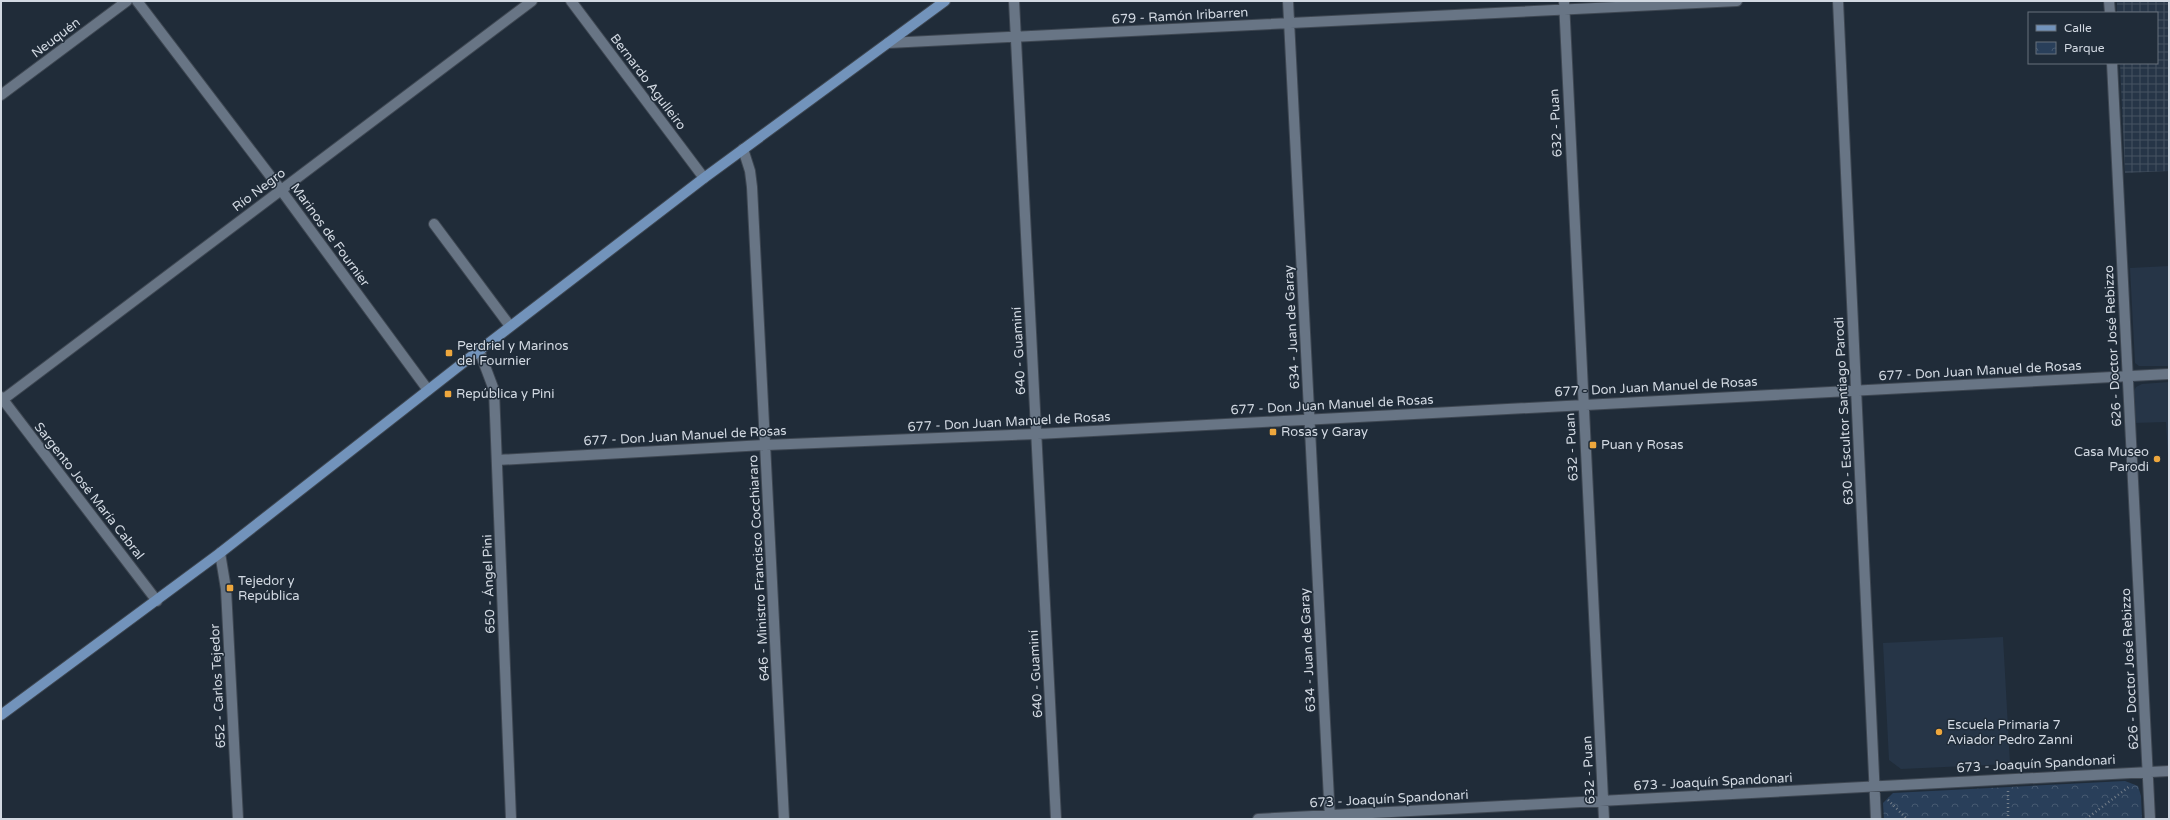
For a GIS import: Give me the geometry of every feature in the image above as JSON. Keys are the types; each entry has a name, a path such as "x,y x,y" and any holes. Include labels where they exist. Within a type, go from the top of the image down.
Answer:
{"main road":[{"path":"1,715 220,553 479,350 704,178 945,1"}],"street":[{"name":"Neuquén","path":"1,95 127,1"},
{"name":"Marinos de Fournier","path":"137,1 281,190 428,390"},
{"name":"Río Negro","path":"2,399 532,1"},
{"name":"Bernardo Agulleiro","path":"571,1 704,178"},
{"name":"640 - Guaminí","path":"1014,1 1017,36 1056,819"},
{"name":"634 - Juan de Garay","path":"1288,1 1330,817"},
{"name":"679 - Ramón Iribarren","path":"888,43 1289,24 1564,6 1738,1"},
{"name":"630 - Escultor Santiago Parodi","path":"1838,1 1876,819"},
{"path":"2110,1 2110,12"},
{"name":"632 - Puan","path":"1564,6 1604,819"},
{"name":"626 - Doctor José Rebizzo","path":"2112,64 2150,819"},
{"name":"646 - Ministro Francisco Cocchiararo","path":"743,149 750,171 752,187 784,819"},
{"path":"434,224 510,326"},
{"name":"650 - Ángel Pini","path":"479,350 494,390 511,819"},
{"name":"677 - Don Juan Manuel de Rosas","path":"497,460 766,445 1037,434 2169,374"},
{"name":"Sargento José María Cabral","path":"2,399 157,600"},
{"name":"652 - Carlos Tejedor","path":"220,553 226,589 238,819"},
{"name":"673 - Joaquín Spandonari","path":"1258,819 1330,817 2007,778 2169,771"}],"path":[{"path":"2086,819 2148,772"},
{"path":"2007,778 2008,819"},
{"path":"1874,786 1908,819"}],"shaded area":[{"path":"2117,1 2169,1 2169,171 2125,173 2120,64 2158,64 2158,12 2117,12"},
{"path":"2169,266 2169,366 2139,366 2135,363 2130,268"},
{"path":"2169,382 2169,473 2166,422 2133,423 2133,393 2136,387 2142,384"},
{"path":"2003,637 2010,764 1901,769 1889,760 1883,643"}],"green space":[{"path":"2125,781 2138,786 2141,796 2142,819 1884,819 1883,803 1893,793"}],"place":[{"name":"Perdriel y Marinos del Fournier","path":"449,353"},
{"name":"República y Pini","path":"448,394"},
{"name":"Rosas y Garay","path":"1273,432"},
{"name":"Puan y Rosas","path":"1593,445"},
{"name":"Casa Museo Parodi","path":"2157,459"},
{"name":"Tejedor y República","path":"230,588"},
{"name":"Escuela Primaria 7 Aviador Pedro Zanni","path":"1939,732"}]}
